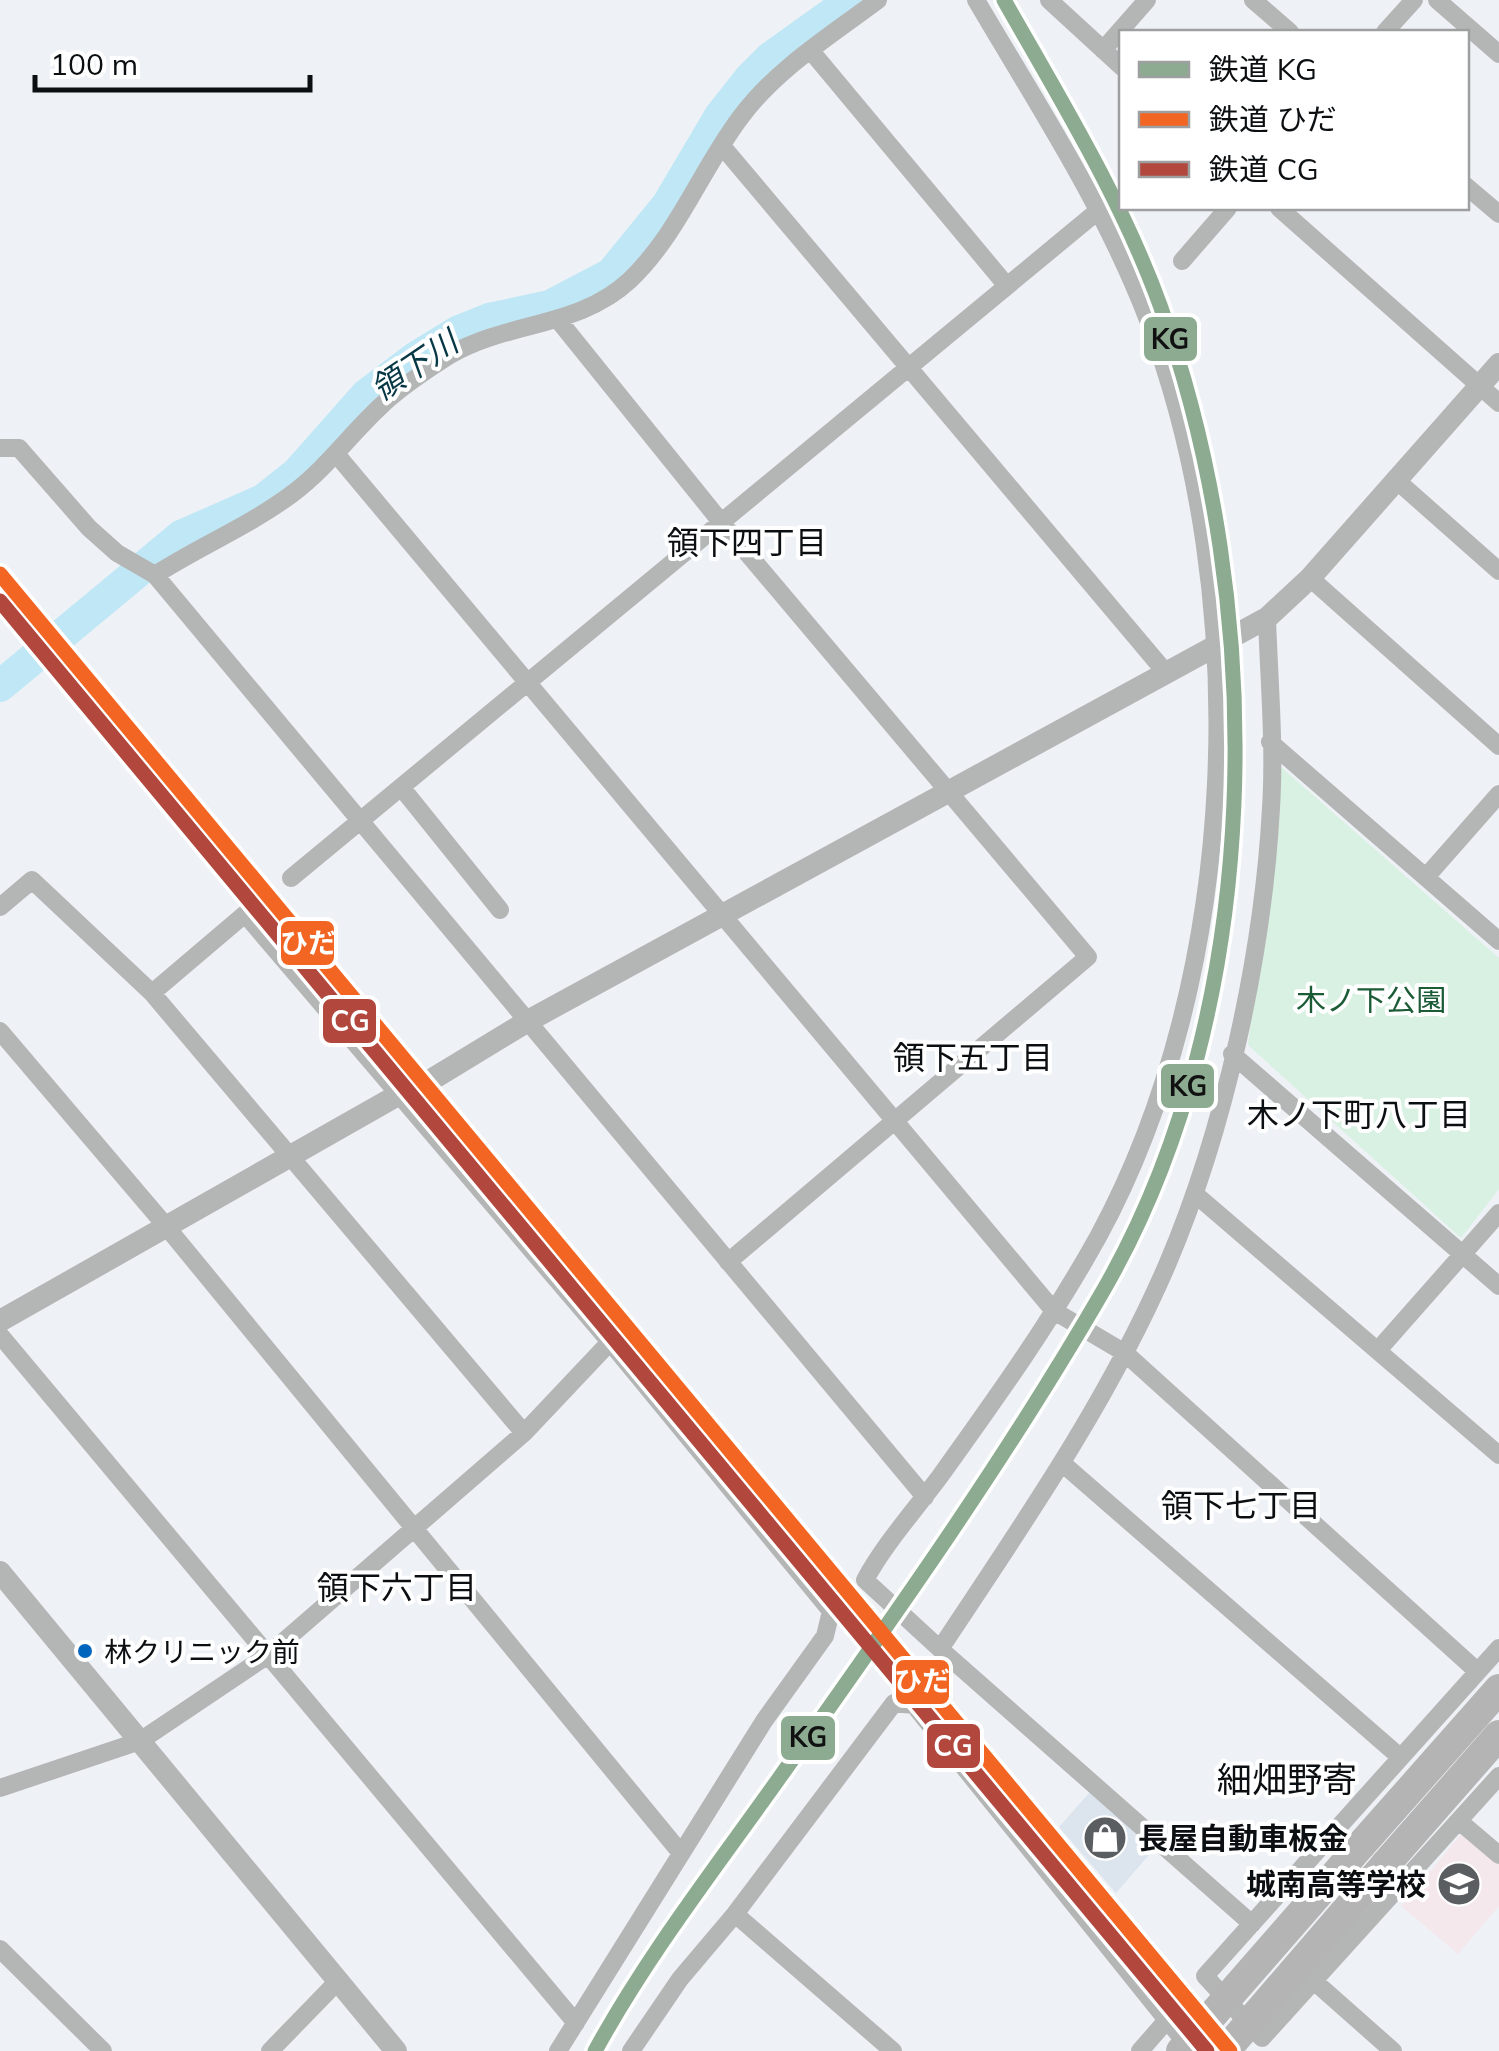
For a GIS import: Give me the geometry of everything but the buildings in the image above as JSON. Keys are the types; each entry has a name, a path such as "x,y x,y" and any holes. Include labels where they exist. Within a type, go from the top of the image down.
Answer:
{"highway":[{"path":"1181,2051 1361,1845 1488,1680"},
{"path":"1224,2051 1499,1736"}],"street":[{"path":"152,572 293,493 338,455 385,401 446,358 496,334 559,321 600,303 630,280 683,214 722,146 775,78 878,0"},
{"path":"976,0 1099,210 1148,320 1192,464 1214,648 1218,740 1211,865 1196,972 1139,1151 1099,1235 1054,1311 865,1580 1252,1924"},
{"path":"1049,0 1119,64"},
{"path":"1121,30 1147,0"},
{"path":"1253,0 1288,30"},
{"path":"1387,30 1414,0"},
{"path":"1437,0 1499,54"},
{"path":"1103,50 1119,32"},
{"path":"811,50 1006,286"},
{"path":"722,146 1166,674"},
{"path":"1469,189 1499,214"},
{"path":"291,878 1099,210"},
{"path":"1182,262 1226,210"},
{"path":"1281,210 1499,403"},
{"path":"559,321 721,522 1088,957 728,1262"},
{"path":"0,1321 398,1095 426,1083 528,1021 1267,618 1310,578 1499,364"},
{"path":"0,448 19,448 89,528 152,572 925,1497"},
{"path":"338,455 1054,1311 1125,1353 1488,1680"},
{"path":"1396,479 1499,571"},
{"path":"1310,578 1499,746"},
{"path":"940,1649 1062,1464 1125,1353 1195,1194 1232,1054 1254,946 1266,847 1270,742 1267,618"},
{"path":"1270,742 1499,940"},
{"path":"401,787 500,910"},
{"path":"1426,877 1499,794"},
{"path":"0,908 32,880 152,993 524,1433"},
{"path":"152,993 245,914 610,1342 831,1610 825,1636 680,1852 558,2051"},
{"path":"0,1032 166,1225 680,1852"},
{"path":"1232,1054 1499,1286"},
{"path":"1195,1194 1499,1454"},
{"path":"1379,1349 1499,1213"},
{"path":"0,1335 576,2022"},
{"path":"0,1788 140,1741 268,1655 524,1433 610,1342"},
{"path":"1062,1464 1400,1757"},
{"path":"0,1572 396,2051"},
{"path":"1499,1648 1488,1680 1400,1757 1205,1976 1262,2038 1499,1776"},
{"path":"631,2051 680,1979 735,1914 894,1703 914,1706 1193,2051"},
{"path":"1459,1820 1499,1855"},
{"path":"735,1914 892,2051"},
{"path":"0,1949 103,2051"},
{"path":"270,2051 338,1981"},
{"path":"1315,1982 1392,2051"},
{"path":"1140,2051 1167,2020"}],"shaded area":[{"name":"長屋自動車板金","path":"1090,1792 1155,1848 1116,1893 1059,1827"},
{"name":"城南高等学校","path":"1463,1832 1499,1862 1499,1906 1458,1954 1401,1906"}],"green space":[{"name":"木ノ下公園","path":"1281,767 1499,958 1499,1189 1461,1238 1248,1045"}],"waterway":[{"name":"領下川","path":"0,686 181,536 263,500 297,473 366,395 415,358 459,331 489,319 550,306 611,274 668,204 720,116 750,78 770,58 851,0"}],"rail line":[{"name":"KG","path":"595,2051 660,1945 947,1538 1103,1291 1157,1180 1196,1060 1222,934 1234,805 1233,675 1220,547 1196,423 1160,305 1127,226 1004,0"},
{"name":"ひだ","path":"0,574 1230,2051"},
{"name":"CG","path":"0,601 1207,2051"}],"place":[{"name":"林クリニック前","path":"85,1651"},
{"name":"長屋自動車板金","path":"1105,1838"},
{"name":"城南高等学校","path":"1459,1884"}],"district":[{"name":"領下四丁目","path":"747,542"},
{"name":"領下五丁目","path":"973,1057"},
{"name":"木ノ下町八丁目","path":"1359,1114"},
{"name":"領下七丁目","path":"1241,1505"},
{"name":"領下六丁目","path":"397,1587"},
{"name":"細畑野寄","path":"1287,1779"}]}
